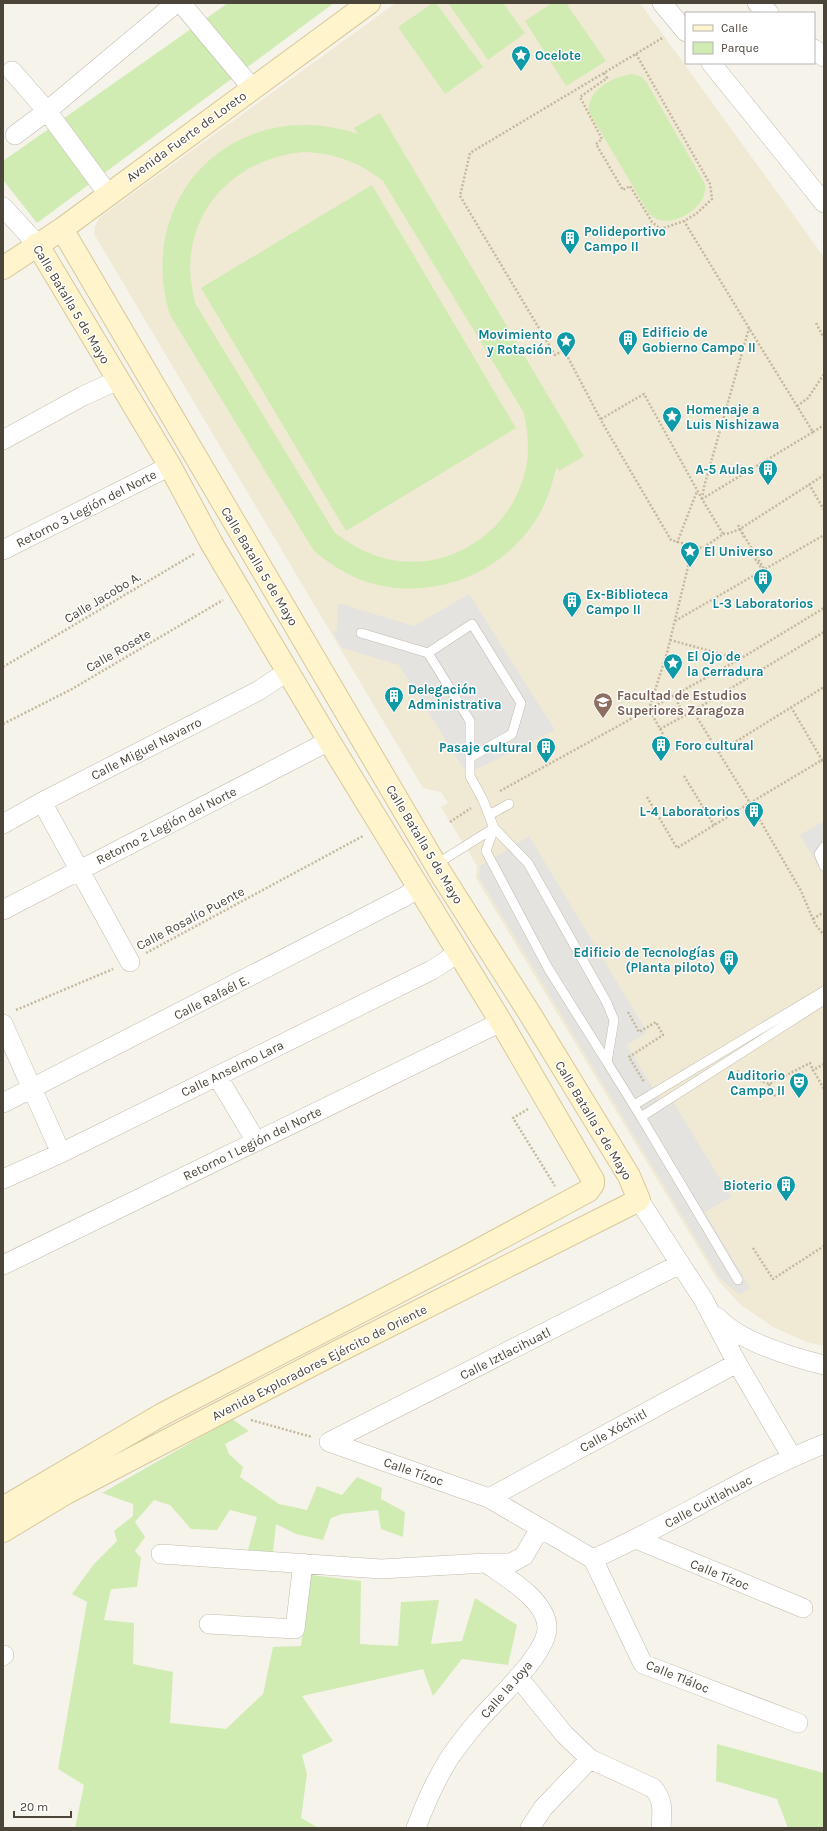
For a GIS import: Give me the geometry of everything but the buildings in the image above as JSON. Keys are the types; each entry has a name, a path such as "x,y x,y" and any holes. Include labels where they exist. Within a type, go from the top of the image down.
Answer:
{"street":[{"path":"16,135 48,111 176,3"},
{"path":"181,3 252,88"},
{"name":"Avenida Fuerte de Loreto","path":"3,268 37,244 62,229 252,88 370,3"},
{"path":"662,3 685,31"},
{"path":"757,3 768,12"},
{"path":"815,50 824,57"},
{"path":"712,64 824,202"},
{"path":"12,72 48,111 108,194"},
{"name":"Calle Batalla 5 de Mayo","path":"3,207 37,244 170,466 212,544 241,590 329,741 458,953 502,1022 593,1180 593,1184 588,1191"},
{"name":"Calle Batalla 5 de Mayo","path":"62,229 438,868 534,1020 629,1176 640,1200 703,1299 737,1363 792,1457"},
{"path":"3,440 83,396 118,380"},
{"name":"Retorno 3 Legión del Norte","path":"3,550 170,466"},
{"path":"212,544 236,527"},
{"path":"288,671 314,657"},
{"name":"Calle Miguel Navarro","path":"3,824 42,802 258,691 288,671"},
{"name":"Retorno 2 Legión del Norte","path":"3,910 329,741"},
{"path":"42,802 130,962"},
{"path":"418,888 438,868"},
{"name":"Calle Rafaél E.","path":"3,1103 404,897 418,888"},
{"name":"Calle Anselmo Lara","path":"3,1179 432,970 458,953"},
{"path":"6,1018 32,1088 61,1152"},
{"name":"Retorno 1 Legión del Norte","path":"3,1265 502,1022"},
{"path":"217,1076 256,1141"},
{"name":"Avenida Exploradores Ejército de Oriente","path":"3,1531 62,1484 161,1416 464,1258 588,1191"},
{"name":"Avenida Exploradores Ejército de Oriente","path":"3,1508 62,1484 223,1412 343,1348 640,1200"},
{"name":"Calle Iztlacihuatl","path":"329,1442 680,1264"},
{"path":"703,1299 726,1327 740,1335 782,1352 824,1365"},
{"name":"Calle Xóchitl","path":"489,1498 737,1363"},
{"name":"Calle Tízoc","path":"329,1442 489,1498 593,1559"},
{"name":"Calle Cuitlahuac","path":"593,1559 636,1540 792,1457 824,1444"},
{"path":"161,1554 381,1569 511,1563 518,1561 524,1556 540,1528"},
{"name":"Calle Tízoc","path":"636,1540 803,1608"},
{"name":"Calle Tláloc","path":"593,1559 643,1664 798,1723"},
{"path":"209,1624 295,1629 303,1563"},
{"name":"Calle la Joya","path":"416,1828 427,1800 450,1758 478,1721 518,1678 544,1641 547,1627 544,1614 533,1599 518,1585 486,1563"},
{"path":"518,1678 564,1734 590,1759 653,1788 660,1795 662,1805 661,1828"},
{"path":"530,1828 543,1808 590,1759"}],"lane":[{"path":"428,653 472,624 521,703 512,734 471,758"},
{"path":"361,633 428,653 470,721 470,776 484,800 494,828 528,863 614,1020 607,1062"},
{"path":"489,815 509,804"},
{"path":"438,868 494,828"},
{"path":"494,828 486,850 548,968 634,1105 738,1280"},
{"path":"824,847 819,854 824,866"},
{"path":"634,1105 824,991"},
{"path":"641,1117 824,1000"}],"path":[{"path":"664,37 470,153 460,196 555,355 564,350 600,419 671,540 677,543 703,548 723,534 740,529 824,475"},
{"path":"604,73 607,78 580,97 602,139 596,144 623,190 630,186 652,222 661,229 696,214 712,199 710,184 636,54"},
{"path":"684,220 813,432"},
{"path":"816,323 824,338"},
{"path":"702,499 704,486 749,328"},
{"path":"797,406 808,398 824,374"},
{"path":"600,419 644,394 697,491 723,534"},
{"path":"702,499 824,425"},
{"path":"809,484 824,510"},
{"path":"677,543 697,491"},
{"path":"738,525 744,537"},
{"path":"740,529 764,569"},
{"path":"674,622 824,534"},
{"name":"Calle Jacobo A.","path":"3,667 212,544"},
{"path":"663,734 649,709 670,640 693,546"},
{"path":"755,558 765,573"},
{"name":"Calle Rosete","path":"3,724 72,689 241,590"},
{"path":"450,822 484,800 740,659 824,608"},
{"path":"660,729 693,711 824,632"},
{"path":"670,640 740,659"},
{"path":"719,752 824,687"},
{"path":"674,695 684,716"},
{"path":"791,707 824,764"},
{"path":"693,711 750,803 801,891 813,919 824,935"},
{"path":"647,798 676,848 822,760"},
{"path":"684,776 714,825"},
{"name":"Calle Rosalío Puente","path":"6,1018 130,962 358,840 380,824"},
{"path":"813,919 824,912"},
{"path":"769,1084 810,1063 824,1089"},
{"path":"813,1070 824,1064"},
{"path":"722,1066 769,1084 776,1098"},
{"path":"546,1098 513,1118 555,1186"},
{"path":"753,1248 773,1279 824,1246"},
{"path":"223,1412 329,1442"}],"shaded area":[{"name":"Facultad de Estudios Superiores Zaragoza","path":"396,3 640,3 824,257 824,1346 807,1342 773,1327 741,1305 717,1279 476,878 477,866 441,807 448,803 441,792 423,788 94,234 95,226 99,218"},
{"path":"469,594 555,730 467,774 399,665 342,648 333,632 337,630 338,603 414,626"},
{"path":"824,821 824,876 800,835"},
{"path":"529,836 647,1032 627,1045 662,1103 671,1098 731,1197 705,1212 750,1288 739,1295 719,1277 479,877 480,866"}],"green space":[{"path":"228,3 334,3 37,223 3,180 3,161"},
{"path":"433,3 436,3 483,67 445,94 398,27"},
{"path":"448,3 503,3 525,33 488,60"},
{"path":"552,3 566,3 606,61 566,86 525,21"},
{"path":"633,74 642,77 647,83 705,184 705,193 701,202 685,216 675,220 665,221 656,218 648,212 589,112 589,104 597,91 610,81"},
{"path":"380,113 584,456 559,471 557,466 549,493 542,509 528,531 510,550 489,566 466,578 442,585 416,588 390,587 364,581 338,568 314,551 170,315 163,271 167,230 182,194 206,164 236,142 273,128 314,125 358,134 354,128","holes":["304,152 326,154 346,160 374,174 383,181 524,413 528,453 526,467 519,491 507,512 491,530 472,544 451,555 428,561 404,562 368,553 335,533 195,303 190,272 193,243 200,222 210,203 224,187 241,174 260,163 281,156"]},
{"path":"372,185 516,428 346,531 201,288"},
{"path":"232,1419 249,1431 225,1444 229,1454 243,1467 240,1477 279,1504 307,1510 317,1486 342,1495 357,1477 382,1488 381,1499 405,1512 403,1537 381,1529 378,1510 342,1514 331,1518 323,1540 296,1534 276,1524 273,1552 248,1550 257,1517 230,1510 217,1530 191,1529 170,1505 154,1500 135,1522 145,1537 135,1551 141,1558 137,1587 111,1589 104,1620 134,1623 133,1664 173,1672 170,1723 226,1729 263,1694 273,1647 301,1646 311,1575 361,1581 360,1644 398,1646 401,1602 439,1600 431,1644 462,1641 475,1598 517,1625 508,1665 462,1659 433,1696 423,1669 302,1696 333,1741 302,1755 307,1774 301,1818 319,1828 75,1828 84,1785 58,1769 87,1602 72,1594 94,1564 117,1541 114,1531 133,1516 133,1504 102,1493"},
{"path":"717,1744 824,1773 824,1828 788,1828 777,1799 716,1781"}],"place":[{"name":"Ocelote","path":"521,72"},
{"name":"Polideportivo Campo II","path":"570,255"},
{"name":"Edificio de Gobierno Campo II","path":"628,356"},
{"name":"Movimiento y Rotación","path":"566,358"},
{"name":"Homenaje a Luis Nishizawa","path":"672,433"},
{"name":"A-5 Aulas","path":"768,486"},
{"name":"El Universo","path":"690,568"},
{"name":"L-3 Laboratorios","path":"763,595"},
{"name":"Ex-Biblioteca Campo II","path":"572,618"},
{"name":"El Ojo de la Cerradura","path":"673,680"},
{"name":"Delegación Administrativa","path":"394,713"},
{"name":"Facultad de Estudios Superiores Zaragoza","path":"603,719"},
{"name":"Foro cultural","path":"661,762"},
{"name":"Pasaje cultural","path":"546,764"},
{"name":"L-4 Laboratorios","path":"754,828"},
{"name":"Edificio de Tecnologías (Planta piloto)","path":"729,976"},
{"name":"Auditorio Campo II","path":"799,1099"},
{"name":"Bioterio","path":"786,1202"}]}
